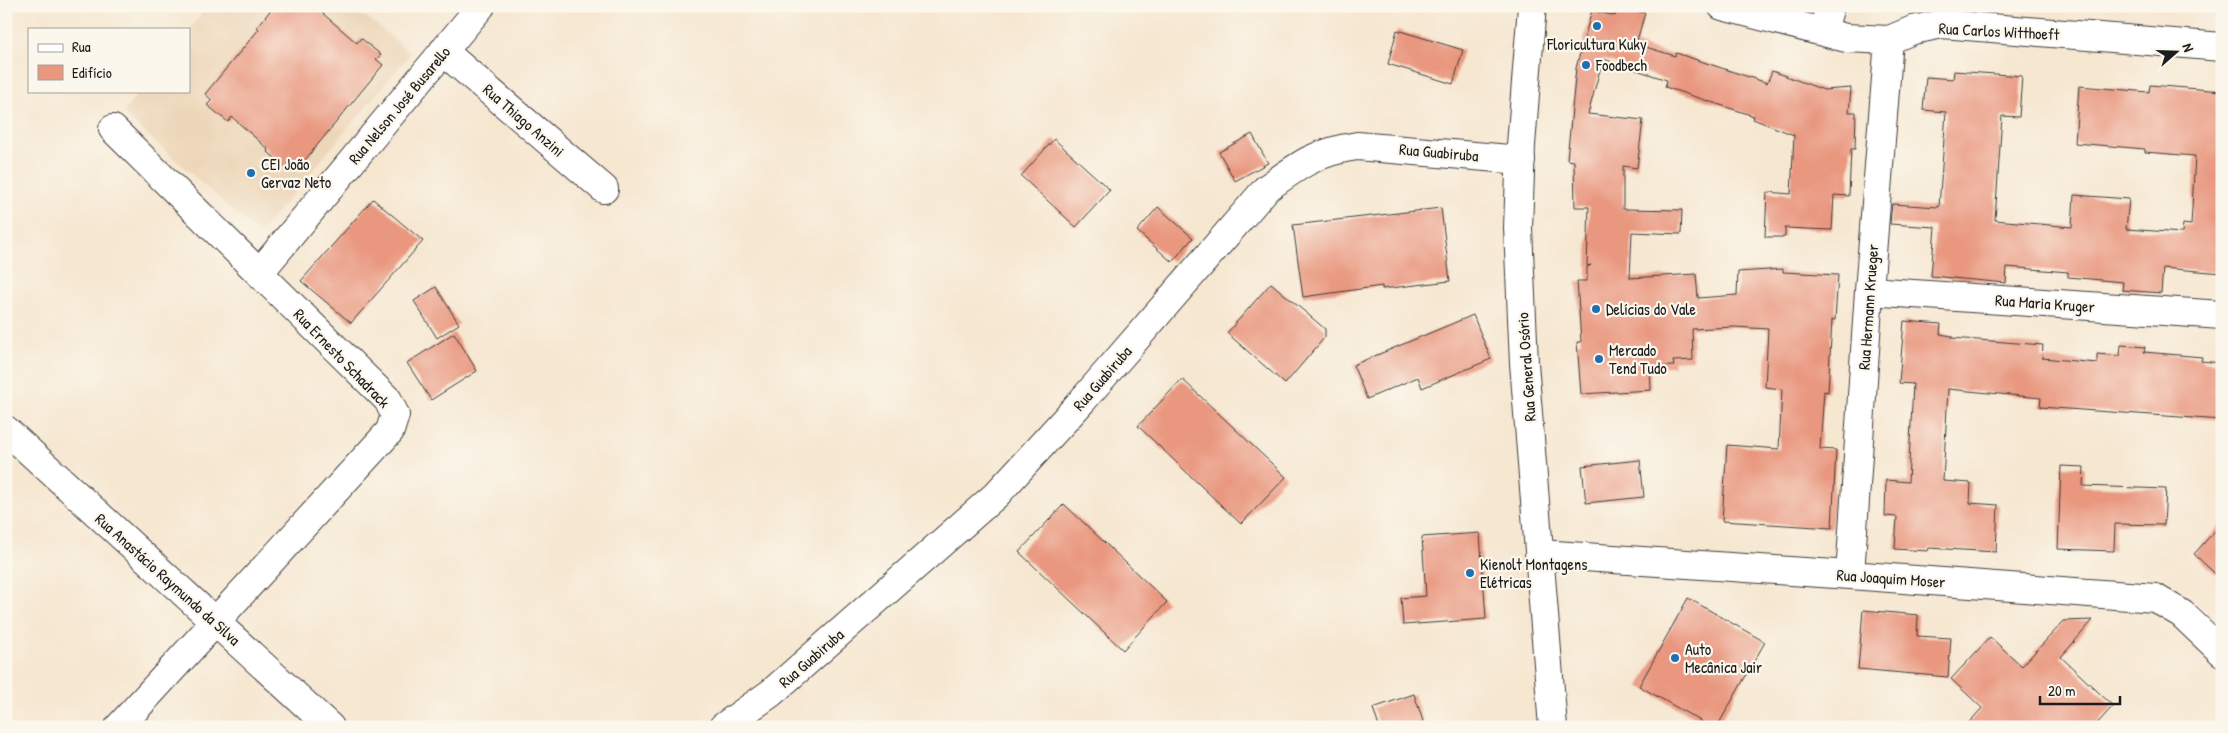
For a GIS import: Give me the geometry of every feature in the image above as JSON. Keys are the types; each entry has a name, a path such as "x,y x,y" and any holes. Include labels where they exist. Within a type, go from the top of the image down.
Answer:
{"street":[{"name":"Rua Nelson José Busarello","path":"259,274 481,6"},
{"name":"Rua General Osório","path":"1532,6 1518,228 1524,364 1553,727"},
{"name":"Rua Carlos Witthoeft","path":"1722,6 1826,18 1846,38 1888,40 1913,30 1942,24 2222,48"},
{"name":"Rua Hermann Krueger","path":"1850,575 1888,40"},
{"name":"Rua Thiago Anzini","path":"443,51 604,189"},
{"name":"Rua Ernesto Schadrack","path":"113,129 388,400 396,415 390,431 119,727"},
{"name":"Rua Guabiruba","path":"723,727 771,693 996,495 1082,401 1266,189 1301,163 1332,149 1357,146 1521,160"},
{"name":"Rua Maria Kruger","path":"1869,291 2222,315"},
{"name":"Rua Anastácio Raymundo da Silva","path":"6,430 330,727"},
{"name":"Rua Joaquim Moser","path":"1540,554 2155,598 2182,614 2222,652"}],"shaded area":[{"name":"CEI João Gervaz Neto","path":"208,6 343,6 369,19 411,53 259,234 123,113 139,92 190,92 190,29"}],"building":[{"path":"274,6 314,6 357,43 361,38 381,55 376,59 383,65 296,171 289,165 286,168 232,117 228,122 207,105 212,100 205,94 259,29 257,27"},
{"path":"1618,6 1645,13 1636,44 1675,56 1676,53 1767,83 1772,71 1824,90 1851,88 1849,112 1856,112 1855,149 1851,149 1849,196 1834,195 1832,230 1785,228 1785,237 1765,237 1767,192 1791,194 1794,135 1753,119 1754,116 1665,87 1667,80 1603,59 1588,114 1643,120 1637,168 1623,166 1623,209 1682,210 1681,234 1632,232 1630,278 1696,274 1698,298 1737,295 1738,272 1783,269 1783,272 1838,275 1835,320 1832,320 1828,392 1824,391 1820,449 1836,450 1832,528 1722,521 1727,445 1779,449 1782,389 1765,387 1768,329 1734,327 1692,329 1693,360 1673,361 1674,366 1650,367 1651,390 1581,394 1577,342 1581,342 1577,281 1587,281 1587,267 1591,265 1587,266 1589,207 1575,207 1574,161 1567,160 1576,68 1592,10 1615,16"},
{"path":"1397,30 1463,50 1453,84 1388,64"},
{"path":"1954,71 2022,76 2019,117 2002,116 1995,220 2072,227 2074,195 2129,199 2126,229 2182,233 2183,224 2191,225 2195,156 2145,152 2145,149 2075,143 2079,86 2149,92 2150,85 2222,91 2222,273 2163,268 2161,293 2122,290 2123,282 2068,277 2068,272 2007,267 2006,283 1931,276 1935,227 1890,224 1892,204 1939,207 1946,112 1923,110 1926,77 1953,79"},
{"path":"1252,134 1268,163 1235,181 1219,152"},
{"path":"1054,139 1110,190 1076,227 1021,176"},
{"path":"373,199 423,241 351,323 301,281"},
{"path":"1158,207 1193,238 1172,262 1137,231"},
{"path":"1441,208 1450,281 1382,289 1382,286 1303,297 1293,225"},
{"path":"1271,283 1325,329 1325,337 1285,384 1227,333"},
{"path":"436,287 459,324 437,338 414,301"},
{"path":"1473,315 1491,359 1422,388 1418,377 1367,399 1353,365"},
{"path":"1904,321 1941,324 1940,334 1952,336 1952,338 2043,345 2042,358 2097,363 2097,354 2120,356 2121,345 2145,347 2144,352 2202,357 2201,361 2222,363 2222,420 2040,407 2041,398 1948,389 1943,481 1971,483 1970,503 1998,505 1996,552 1929,548 1928,551 1895,549 1897,517 1885,516 1886,480 1908,482 1913,384 1899,383"},
{"path":"454,333 477,371 431,400 407,363"},
{"path":"1182,379 1286,477 1241,524 1138,426"},
{"path":"1640,460 1644,497 1586,503 1582,466"},
{"path":"2061,466 2084,467 2083,486 2166,489 2164,525 2115,524 2114,551 2058,549"},
{"path":"1064,504 1167,602 1123,650 1019,552"},
{"path":"2222,523 2222,580 2194,554"},
{"path":"1480,533 1486,619 1403,625 1401,598 1426,596 1422,537"},
{"path":"1688,598 1765,642 1717,727 1711,727 1639,686"},
{"path":"1863,610 1918,615 1917,636 1951,638 1948,677 1858,669"},
{"path":"2093,620 2061,657 2113,706 2094,727 1965,727 1982,708 1951,679 1990,637 2022,666 2064,621"},
{"path":"1414,694 1425,727 1379,727 1373,708"}],"place":[{"name":"Floricultura Kuky","path":"1597,26"},
{"name":"Foodbech","path":"1586,65"},
{"name":"CEI João Gervaz Neto","path":"251,173"},
{"name":"Delícias do Vale","path":"1596,309"},
{"name":"Mercado Tend Tudo","path":"1599,359"},
{"name":"Kienolt Montagens Elétricas","path":"1470,573"},
{"name":"Auto Mecânica Jair","path":"1675,658"}]}
